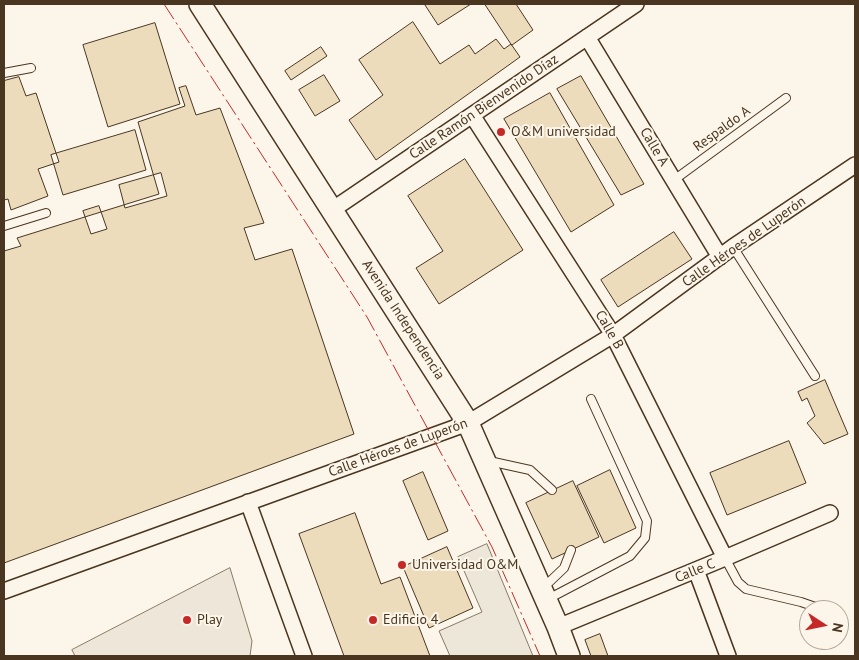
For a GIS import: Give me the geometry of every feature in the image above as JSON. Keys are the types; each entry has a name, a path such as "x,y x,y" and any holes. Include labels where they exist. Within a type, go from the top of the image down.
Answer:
{"main road":[{"name":"Avenida Independencia","path":"200,4 468,423 544,594 569,656"}],"street":[{"name":"Calle Ramón Bienvenido Díaz","path":"332,210 636,4"},
{"name":"Calle A","path":"587,37 720,257"},
{"name":"Calle B","path":"472,115 613,335 724,558"},
{"name":"Calle Héroes de Luperón","path":"4,591 468,423 613,335 733,247 855,165"},
{"path":"248,502 304,656"},
{"name":"Calle C","path":"558,627 830,513"},
{"path":"696,570 728,656"}],"lane":[{"path":"4,73 31,68"},
{"name":"Respaldo A","path":"674,180 786,98"},
{"path":"4,226 46,213"},
{"path":"733,247 815,376"},
{"path":"544,594 630,556 646,538 647,521 591,399"},
{"path":"485,460 530,470 552,490"},
{"path":"544,594 564,568 571,550"},
{"path":"724,558 738,582 746,589 799,602"}],"shaded area":[{"path":"487,544 533,656 450,656 439,631 482,612 458,557"},
{"name":"Play","path":"230,568 252,641 250,656 75,656 72,650"}],"building":[{"path":"471,4 438,25 425,5"},
{"path":"485,4 516,4 533,30 512,45"},
{"path":"413,22 440,64 469,45 475,54 496,39 504,49 511,44 520,57 376,160 349,120 383,95 359,60"},
{"path":"155,23 180,104 108,127 83,45"},
{"path":"321,47 327,56 291,80 285,71"},
{"path":"324,75 340,101 315,116 299,90"},
{"path":"581,76 644,184 621,195 557,89"},
{"path":"19,77 26,96 36,93 59,162 38,169 48,196 11,210 8,199 4,200 4,81"},
{"path":"186,86 196,115 220,108 264,223 244,228 255,260 292,249 354,434 4,563 4,251 21,246 17,238 159,194 138,122 185,106 179,88"},
{"path":"550,93 614,205 571,232 504,119"},
{"path":"135,130 146,170 63,195 51,155"},
{"path":"465,159 523,250 439,304 416,268 443,251 408,196"},
{"path":"161,173 167,196 125,208 119,185"},
{"path":"99,206 107,229 91,234 83,211"},
{"path":"674,232 692,259 618,307 601,280"},
{"path":"825,380 848,434 824,444 807,423 815,416 807,398 802,401 798,392"},
{"path":"789,441 806,483 727,515 710,473"},
{"path":"610,470 636,528 604,543 577,486"},
{"path":"423,472 448,531 428,540 403,481"},
{"path":"573,481 599,537 552,559 526,503"},
{"name":"Edificio 4","path":"355,513 381,584 400,577 430,656 344,656 299,534"},
{"path":"447,547 473,608 429,628 403,567"},
{"path":"600,634 608,656 591,656 585,640"}],"power":[{"path":"164,4 367,317 492,547 540,656"}],"place":[{"name":"O&M universidad","path":"501,132"},
{"name":"Universidad O&M","path":"402,565"},
{"name":"Play","path":"187,620"},
{"name":"Edificio 4","path":"373,620"}]}
